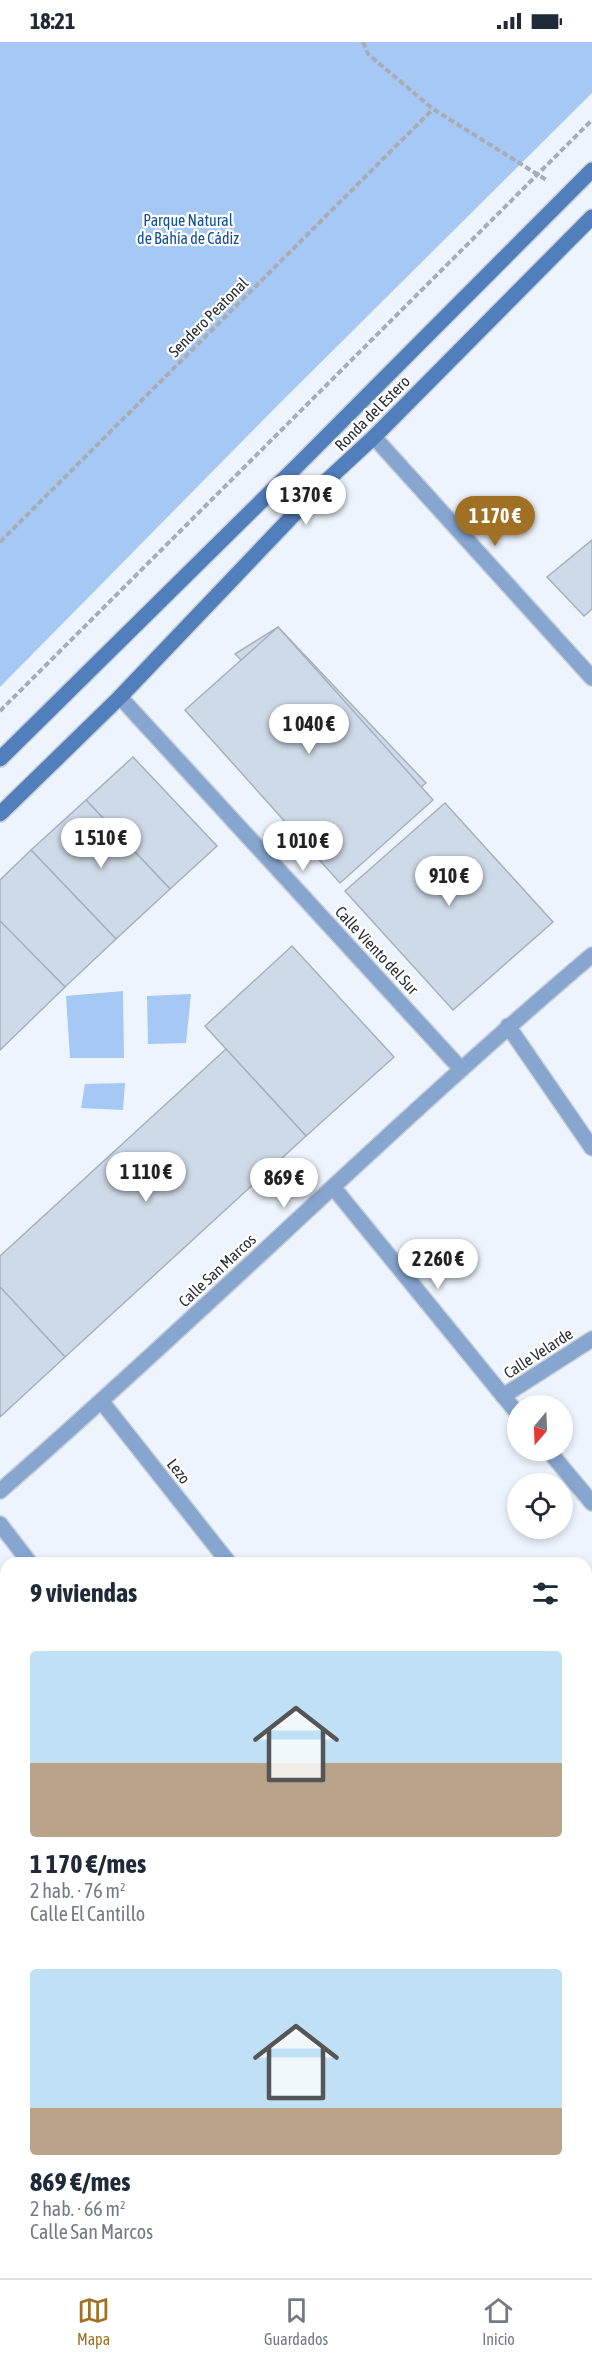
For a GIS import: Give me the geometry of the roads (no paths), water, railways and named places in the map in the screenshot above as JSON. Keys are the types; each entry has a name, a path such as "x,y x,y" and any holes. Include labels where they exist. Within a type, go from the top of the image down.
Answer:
{"street":[{"name":"Ronda del Estero","path":"0,759 592,170"},
{"name":"Ronda del Estero","path":"0,814 120,697 322,485 374,437 592,217"},
{"path":"374,437 592,678"},
{"name":"Calle Viento del Sur","path":"120,697 461,1069"},
{"name":"Calle San Marcos","path":"0,1491 102,1402 508,1026 592,955"},
{"path":"508,1026 592,1148"},
{"path":"333,1187 507,1401"},
{"name":"Calle Velarde","path":"503,1396 592,1339"},
{"name":"Lezo","path":"102,1402 224,1557"},
{"path":"557,1461 592,1503"},
{"path":"0,1524 25,1557"}],"park label":[{"name":"Parque Natural de Bahía de Cádiz","path":"188,229"}]}
